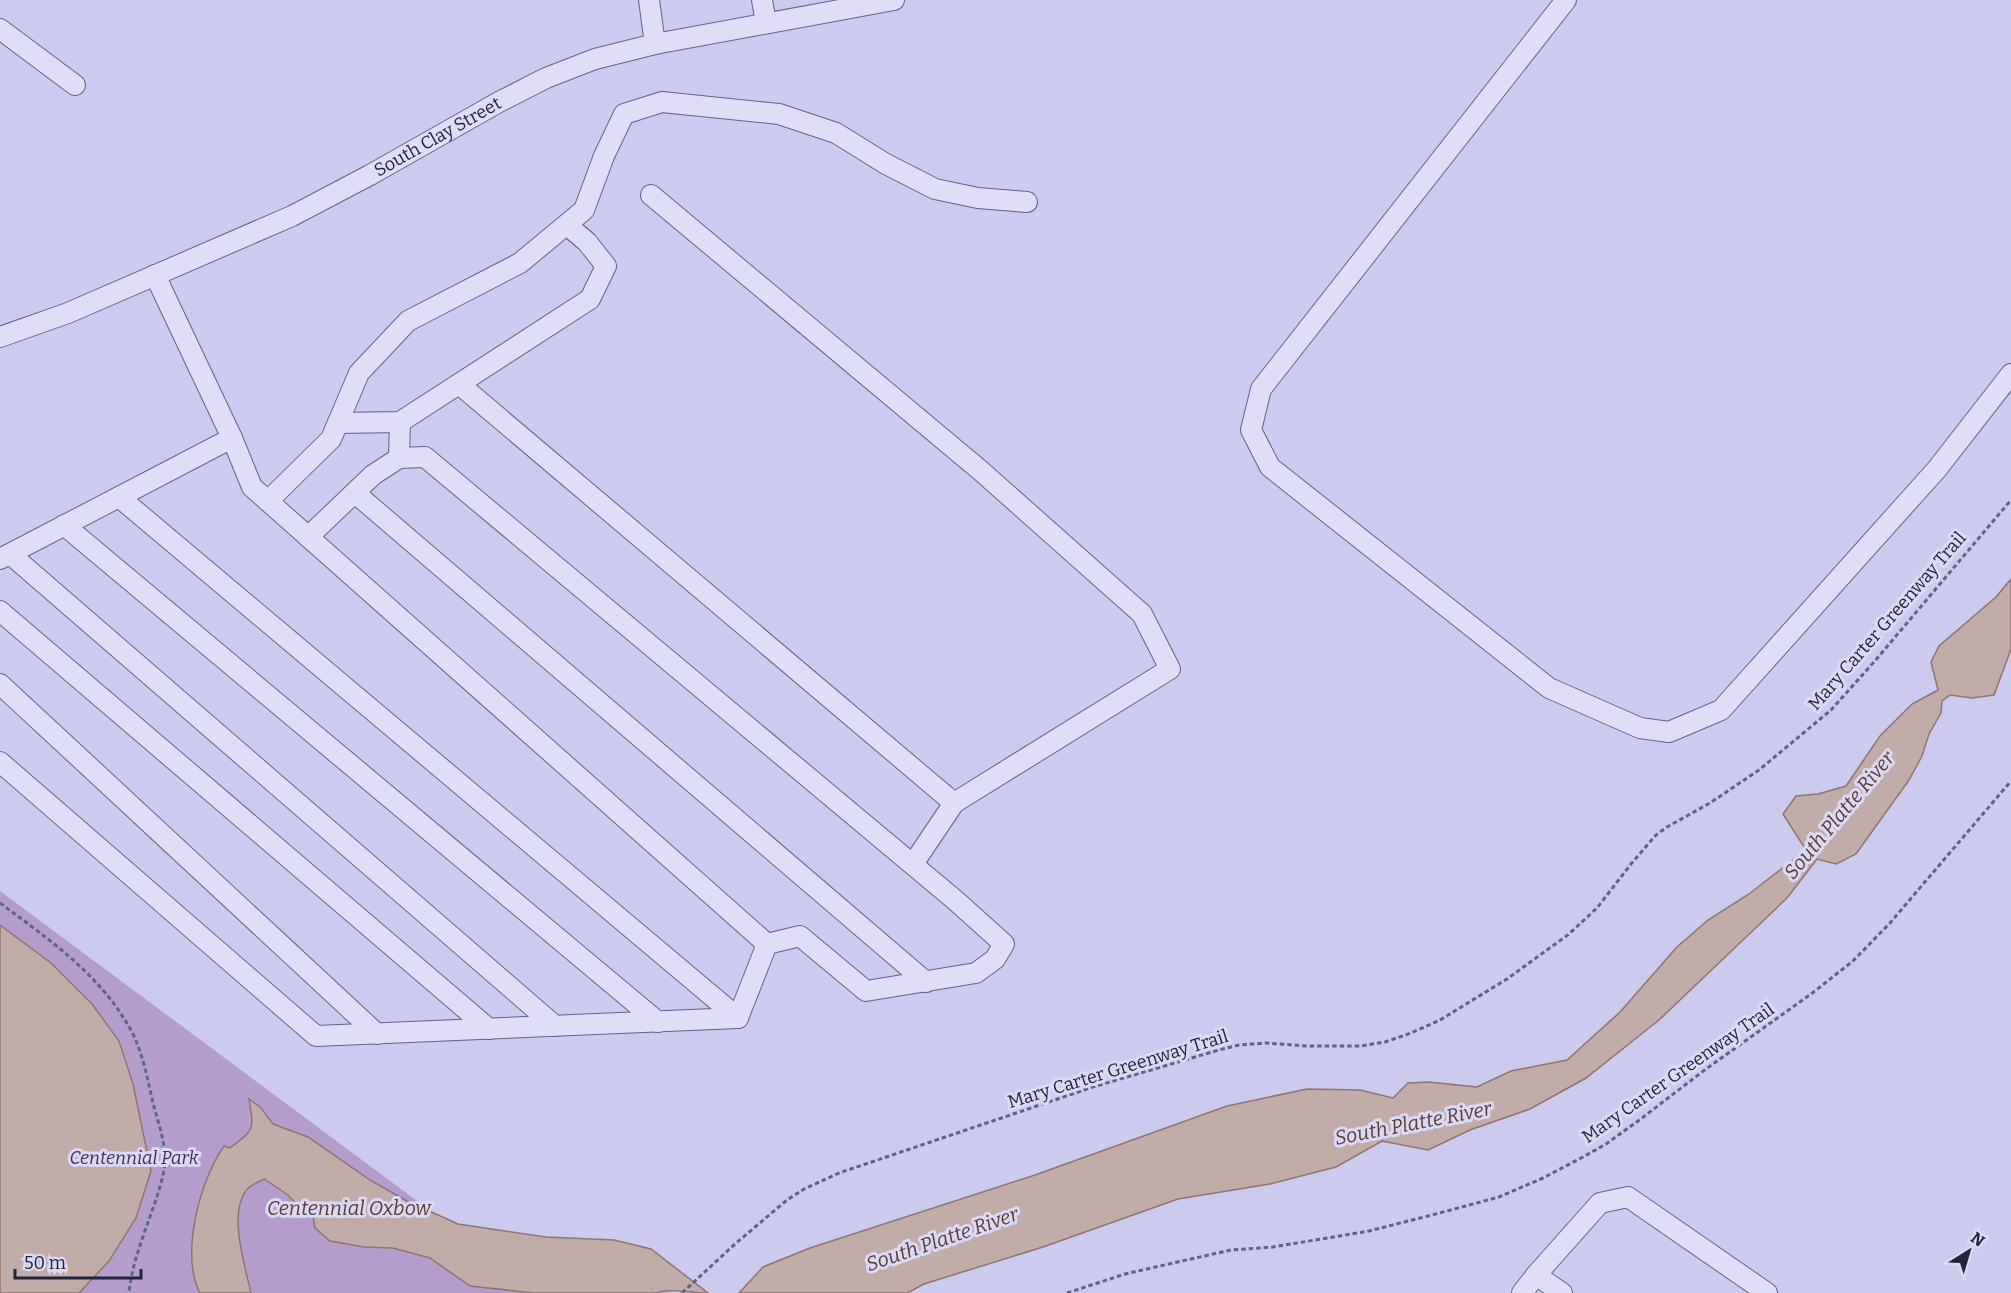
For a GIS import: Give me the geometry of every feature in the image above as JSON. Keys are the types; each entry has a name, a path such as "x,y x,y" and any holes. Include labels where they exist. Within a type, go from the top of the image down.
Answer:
{"street":[{"path":"648,0 655,44"},
{"path":"762,0 766,23"},
{"name":"South Clay Street","path":"0,337 68,313 292,216 370,175 461,122 546,78 595,59 655,44 894,0"},
{"path":"1566,0 1261,389 1251,430 1270,467 1549,688 1641,728 1669,732 1721,710 1937,469 2011,374"},
{"path":"0,29 75,85"},
{"path":"268,501 331,439 359,373 408,321 520,263 584,210 604,156 624,114 662,102 779,114 836,133 886,164 935,189 978,198 1027,202"},
{"path":"651,195 981,471 1142,614 1170,669 954,802 913,864"},
{"path":"338,423 400,422 590,299 606,266 587,242 567,225"},
{"path":"156,274 232,438 252,487 767,944"},
{"path":"459,384 954,802"},
{"path":"399,458 400,422"},
{"path":"232,438 5,556 555,1026"},
{"path":"308,537 373,476 399,458 425,457 913,864 1004,944 995,959 976,973 867,991 800,936 767,944"},
{"path":"355,493 926,982"},
{"path":"119,497 738,1018"},
{"path":"64,525 658,1022"},
{"path":"0,611 489,1029"},
{"path":"0,684 377,1034"},
{"path":"0,762 316,1036 738,1018"},
{"path":"738,1018 767,944"},
{"path":"1522,1293 1600,1203 1628,1197 1767,1293"},
{"path":"1536,1275 1562,1293"}],"path":[{"name":"Mary Carter Greenway Trail","path":"682,1293 758,1224 804,1189 882,1158 1186,1058 1251,1044 1338,1047 1385,1042 1421,1029 1471,1003 1537,958 1585,920 1656,835 1734,788 1783,751 1831,710 2011,500"},
{"name":"Mary Carter Greenway Trail","path":"1067,1293 1125,1274 1232,1250 1369,1231 1432,1215 1499,1197 1583,1157 1638,1121 1853,961 1890,923 2011,781"},
{"path":"0,903 65,952 98,984 128,1024 140,1049 165,1147 164,1173 139,1249 129,1293"}],"green space":[{"name":"Centennial Park","path":"0,891 541,1293 0,1293"}],"water":[{"name":"South Platte River","path":"2011,579 2011,649 1994,695 1972,698 1950,695 1942,701 1941,713 1909,780 1856,854 1836,864 1817,859 1787,898 1659,1020 1586,1078 1530,1109 1470,1130 1428,1150 1382,1141 1336,1167 1270,1184 1178,1199 1043,1247 924,1284 907,1293 739,1293 763,1267 810,1248 1035,1175 1227,1106 1307,1089 1360,1090 1393,1098 1408,1083 1428,1082 1477,1087 1511,1071 1567,1060 1620,1012 1677,947 1708,920 1749,894 1806,850 1783,814 1796,796 1818,794 1846,786 1880,736 1912,704 1938,690 1931,662 1939,646 1996,597"},
{"path":"0,925 51,963 92,1004 119,1041 133,1084 151,1171 136,1218 109,1261 79,1293 0,1293"},
{"name":"Centennial Oxbow","path":"249,1099 261,1108 273,1124 308,1137 370,1180 407,1201 458,1224 546,1237 614,1240 651,1249 708,1293 675,1291 534,1293 470,1286 430,1258 393,1248 364,1247 330,1241 315,1228 312,1211 299,1207 288,1195 264,1179 246,1190 240,1202 238,1214 242,1256 251,1293 200,1293 194,1277 192,1238 201,1197 215,1160 224,1146 230,1148 251,1128"}]}
